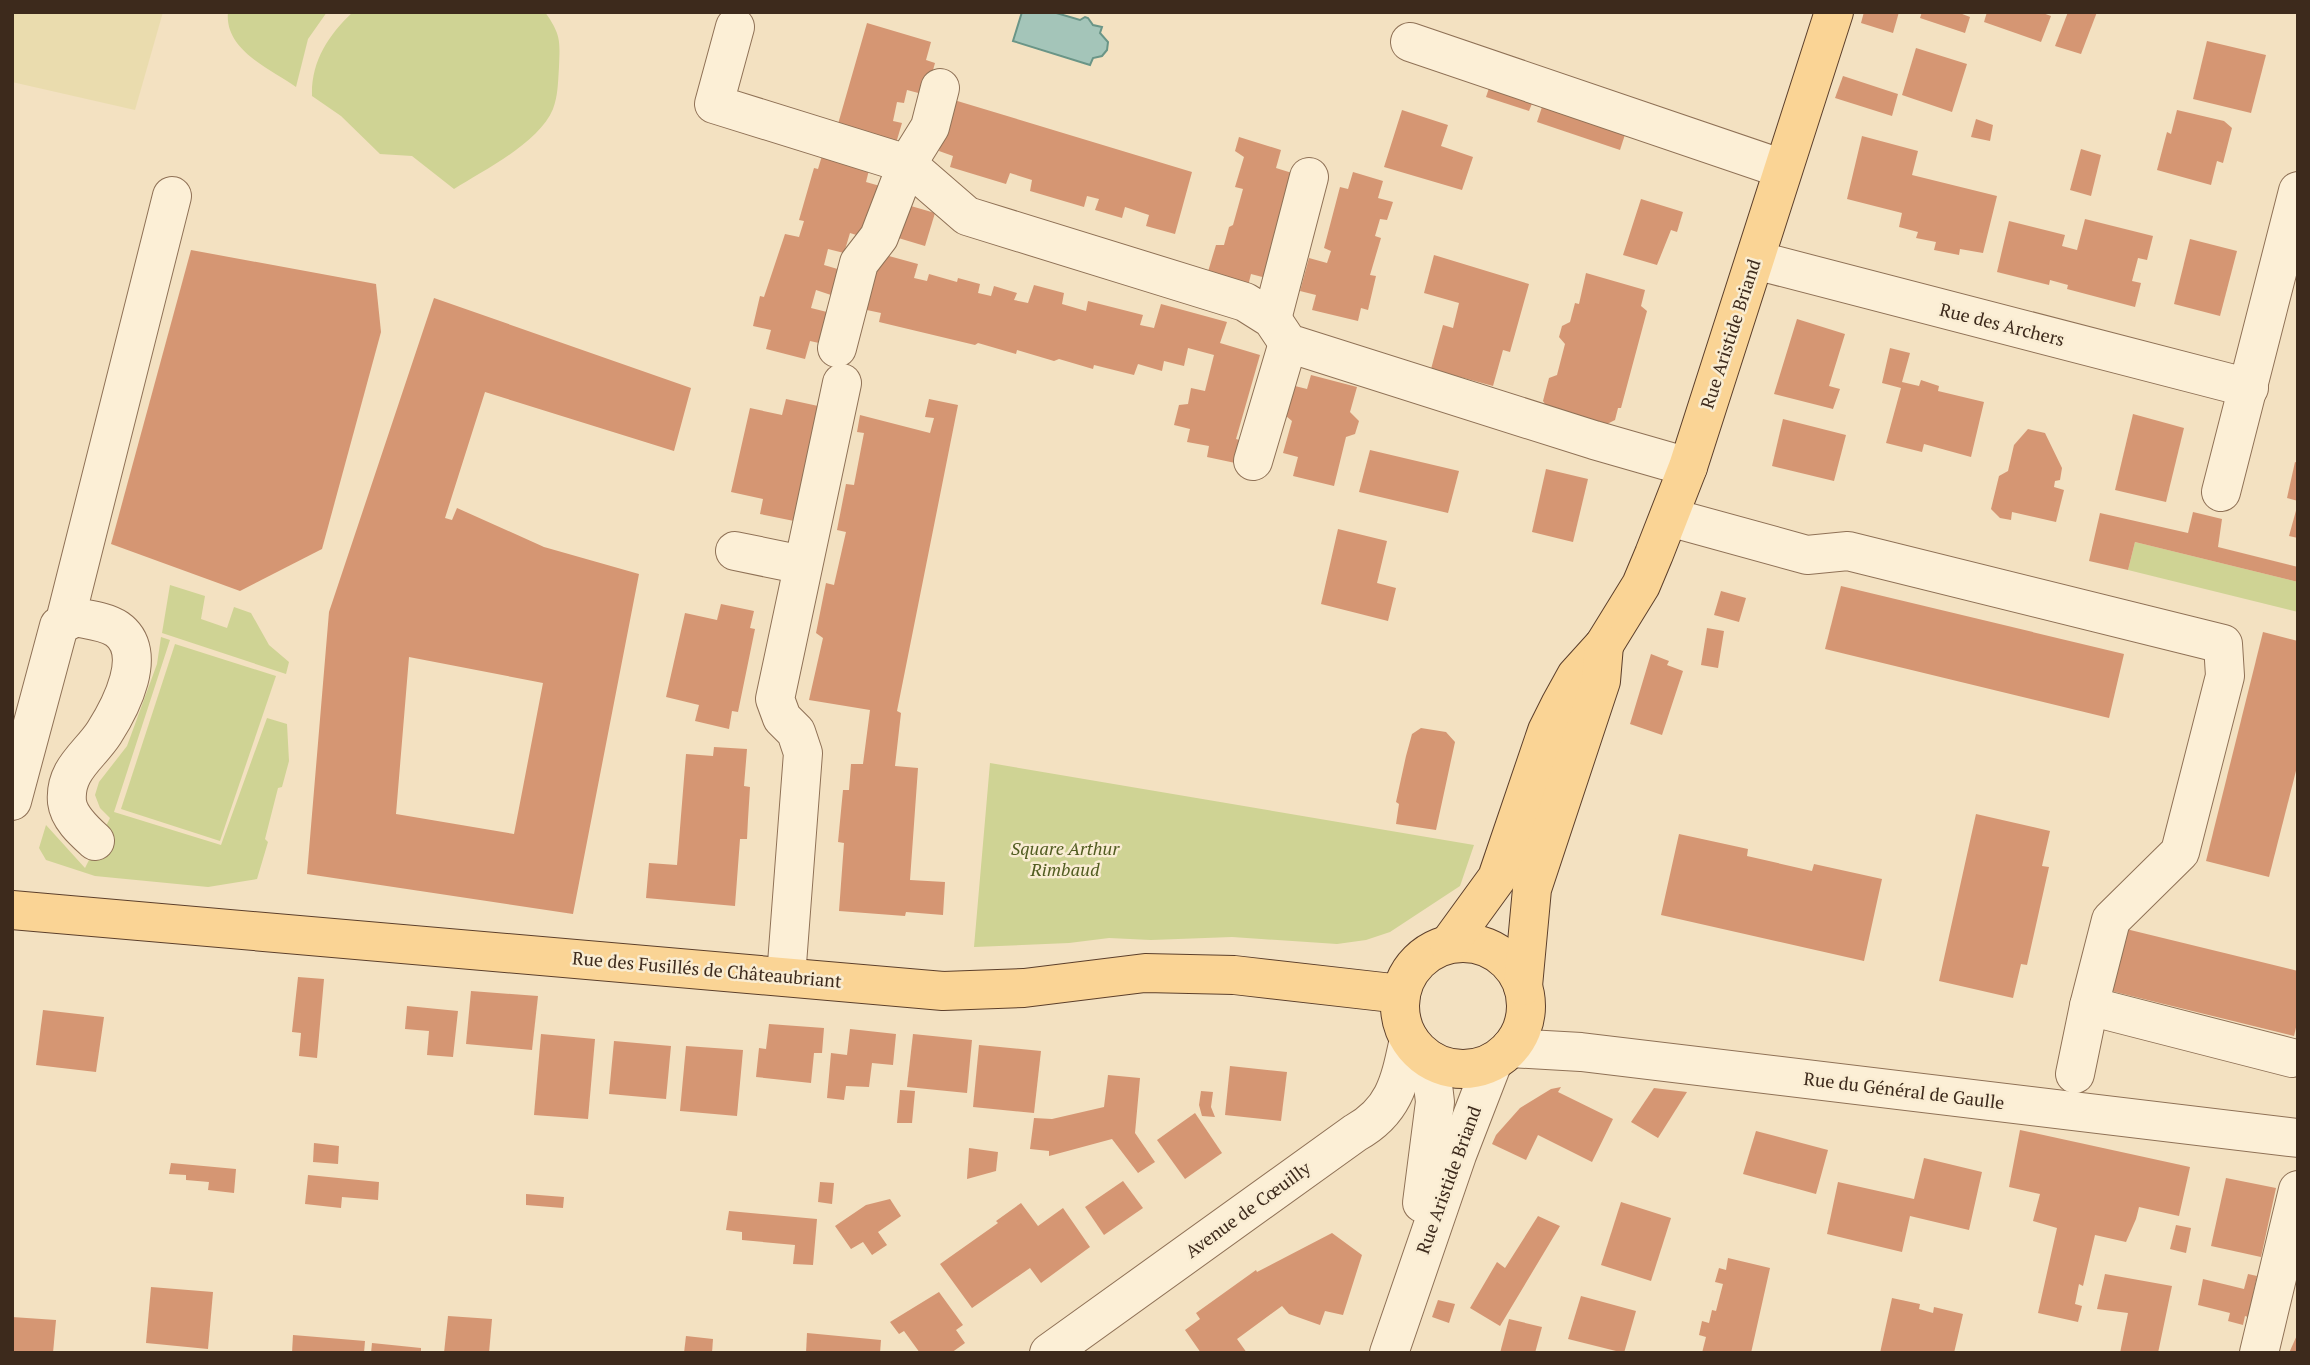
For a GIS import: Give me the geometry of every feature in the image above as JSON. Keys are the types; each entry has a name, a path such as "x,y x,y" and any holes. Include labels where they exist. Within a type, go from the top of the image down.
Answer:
{"main road":[{"name":"Rue Aristide Briand","path":"1449,944 1497,878 1547,730 1576,676 1604,645 1640,584 1669,517 1688,467 1834,12"},
{"name":"Rue Aristide Briand","path":"1523,986 1532,889 1601,681 1604,645"},
{"name":"Rue des Fusillés de Châteaubriant","path":"13,915 943,991 1024,988 1145,973 1234,975 1401,994"},
{"path":"1449,944 1472,944 1493,951 1512,966 1523,986 1526,1007 1522,1029 1502,1055 1477,1068 1444,1067 1419,1049 1402,1024 1401,994 1407,976 1418,962 1432,951 1449,944"}],"street":[{"path":"735,27 714,104 907,164 967,216 1245,302 1280,331 1594,440 1688,467"},
{"path":"1410,43 1783,169"},
{"path":"786,977 803,753 796,732 782,719 775,699 859,264 879,237 907,164 930,127 940,88"},
{"path":"1253,461 1309,177"},
{"path":"2221,492 2298,191"},
{"path":"65,621 172,196"},
{"name":"Rue des Archers","path":"1755,260 2249,388"},
{"path":"1669,517 1807,555 1848,551 2223,644 2225,676 2180,852 2111,920 2075,1074"},
{"path":"735,551 803,565"},
{"path":"12,801 59,626 75,617 104,623 117,629 125,638 131,656 129,681 103,735 80,759 71,774 67,804 74,819 95,841"},
{"path":"2089,1006 2292,1058"},
{"name":"Rue Aristide Briand","path":"1406,1298 1435,1102 1419,1049"},
{"name":"Avenue de Cœuilly","path":"1049,1353 1355,1133 1372,1124 1395,1093 1419,1049"},
{"name":"Rue du Général de Gaulle","path":"1502,1055 1581,1052 2298,1138"},
{"name":"Rue Aristide Briand","path":"1389,1353 1406,1298 1502,1055"},
{"path":"2259,1353 2298,1190"}],"shaded area":[{"path":"12,12 163,12 135,110 12,82"}],"green space":[{"path":"228,12 327,12 308,39 296,87 241,48 233,37"},
{"path":"353,12 545,12 557,32 559,44 558,89 553,109 536,133 523,144 454,189 412,156 380,154 341,116 312,96 314,72 323,50 336,30"},
{"path":"2135,542 2298,582 2298,612 2128,570"},
{"path":"170,585 205,596 201,619 227,628 234,607 251,613 269,645 289,662 286,674 162,633"},
{"path":"161,637 170,640 114,812 221,845 267,718 287,724 289,761 282,787 278,788 265,839 268,842 257,879 208,887 95,876 46,860 39,848 46,825 85,868 110,818 100,808 95,795 99,782 127,746 157,664"},
{"path":"175,644 276,676 220,841 121,809"},
{"name":"Square Arthur Rimbaud","path":"990,763 1474,845 1460,886 1390,932 1366,940 1337,944 1232,937 1151,940 1109,938 1069,943 974,947"}],"water":[{"path":"1022,12 1053,12 1080,20 1088,18 1093,25 1102,27 1100,33 1108,42 1107,50 1102,56 1093,58 1090,65 1013,41"}],"building":[{"path":"1864,12 1899,12 1893,33 1861,23"},
{"path":"1922,12 1957,12 1970,17 1965,33 1920,18"},
{"path":"1987,12 2040,12 2051,16 2041,42 1984,22"},
{"path":"2068,12 2097,12 2081,54 2055,46"},
{"path":"867,23 931,42 926,60 935,63 926,95 907,90 904,103 897,102 893,121 902,123 894,150 871,162 866,182 880,186 866,238 850,233 844,253 828,249 824,265 841,270 834,296 816,290 811,308 827,312 819,343 810,341 805,359 766,349 771,330 753,326 760,296 764,297 785,234 799,237 804,221 799,220 814,168 818,169 824,149 836,131"},
{"path":"2207,41 2266,55 2251,113 2193,99"},
{"path":"1916,48 1967,64 1952,112 1902,95"},
{"path":"1843,76 1898,94 1892,116 1835,98"},
{"path":"1491,82 1535,96 1529,111 1486,97"},
{"path":"1546,95 1629,122 1620,150 1537,122"},
{"path":"954,100 1192,172 1175,234 1146,226 1149,215 1125,207 1122,218 1095,210 1099,199 1087,196 1084,207 1030,191 1032,180 1010,173 1006,184 950,167 953,156 939,151"},
{"path":"1402,110 1448,125 1441,146 1473,157 1462,190 1384,167"},
{"path":"2177,110 2224,121 2232,128 2223,163 2217,161 2211,185 2157,170 2167,132 2171,134"},
{"path":"1976,119 1993,125 1990,141 1971,137"},
{"path":"1862,136 1918,151 1912,175 1997,196 1983,253 1960,249 1959,255 1934,250 1936,242 1916,238 1918,232 1899,227 1902,213 1847,199"},
{"path":"1239,137 1281,150 1276,168 1292,173 1270,279 1251,274 1248,286 1207,275 1216,245 1224,245 1229,227 1233,225 1243,189 1235,187 1244,157 1235,151"},
{"path":"2081,149 2101,155 2091,196 2070,190"},
{"path":"1353,172 1383,181 1378,198 1393,202 1387,220 1380,219 1375,236 1381,238 1370,275 1376,276 1368,310 1361,308 1358,321 1312,310 1316,295 1300,291 1309,258 1327,263 1331,251 1324,248 1340,187 1348,189"},
{"path":"1641,199 1683,212 1677,232 1671,230 1657,265 1623,255"},
{"path":"904,204 935,213 925,246 895,237"},
{"path":"2085,219 2153,236 2147,260 2138,258 2132,281 2141,283 2135,307 2067,289 2068,285 2050,280 2049,285 1997,272 2009,221 2065,235 2062,246 2077,250"},
{"path":"2190,239 2237,251 2220,316 2174,304"},
{"path":"191,250 376,284 381,332 322,549 240,591 111,544"},
{"path":"878,253 918,264 914,278 927,281 929,274 957,282 958,278 980,284 978,293 991,296 994,286 1017,293 1014,300 1028,303 1034,285 1064,293 1062,304 1086,311 1088,301 1143,315 1140,325 1154,328 1161,304 1227,322 1220,343 1260,355 1236,439 1246,442 1240,464 1207,457 1209,446 1187,442 1190,429 1174,425 1179,405 1188,404 1191,388 1205,391 1214,355 1188,348 1184,366 1164,361 1162,371 1138,364 1134,375 1094,365 1093,369 1059,359 1054,361 1017,350 1016,354 879,322 881,313 862,309"},
{"path":"1434,255 1529,284 1510,352 1503,350 1493,386 1431,369 1443,325 1453,328 1459,303 1424,293"},
{"path":"1586,273 1645,290 1641,306 1647,311 1621,408 1618,408 1615,420 1607,424 1547,407 1543,401 1549,378 1557,375 1565,344 1559,337 1562,326 1570,322 1575,303 1579,304"},
{"path":"434,298 691,388 674,451 485,392 445,518 452,520 457,508 544,547 639,574 573,914 307,874 329,612","holes":["409,657 543,683 514,834 396,814"]},
{"path":"1797,319 1845,334 1829,386 1840,389 1833,409 1774,394"},
{"path":"1890,348 1910,353 1902,382 1919,386 1921,380 1939,386 1938,391 1984,402 1971,457 1924,444 1922,452 1886,443 1901,388 1882,383"},
{"path":"1311,375 1357,387 1350,412 1359,421 1355,434 1346,437 1334,486 1293,476 1298,457 1283,453 1292,421 1286,416 1295,386 1307,389"},
{"path":"786,399 818,406 794,521 760,514 763,499 731,492 750,408 782,415"},
{"path":"929,399 958,405 897,711 901,713 895,766 918,768 910,880 945,882 943,915 906,912 905,916 839,911 844,843 838,842 843,790 849,790 851,764 863,764 870,710 809,700 823,638 816,633 826,583 834,585 846,532 837,530 846,484 854,485 864,433 857,432 860,415 930,433 934,418 925,417"},
{"path":"2133,414 2184,428 2166,502 2115,490"},
{"path":"1783,419 1846,435 1834,481 1772,466"},
{"path":"2028,429 2045,433 2062,468 2060,480 2055,481 2054,487 2064,490 2056,522 2012,512 2011,520 2000,518 1991,509 1999,476 2008,471 2014,445"},
{"path":"1370,450 1459,471 1448,513 1359,492"},
{"path":"2295,462 2298,463 2298,501 2287,498"},
{"path":"1546,469 1588,479 1573,542 1532,532"},
{"path":"2298,507 2298,538 2289,536"},
{"path":"2193,512 2222,519 2218,547 2298,567 2298,582 2135,542 2128,570 2089,561 2100,513 2188,533"},
{"path":"1338,529 1387,541 1377,583 1396,588 1388,621 1321,604"},
{"path":"1841,586 2124,654 2109,718 1825,649"},
{"path":"1721,591 1746,598 1739,622 1714,615"},
{"path":"721,604 754,611 750,628 755,629 738,712 732,711 729,729 695,721 699,705 666,697 685,613 717,620"},
{"path":"1707,628 1724,631 1718,668 1701,665"},
{"path":"2263,632 2298,641 2298,763 2269,877 2206,861"},
{"path":"1651,654 1669,661 1667,665 1683,671 1662,735 1630,724"},
{"path":"1421,728 1446,732 1455,742 1436,830 1396,824 1399,804 1396,802 1406,756 1412,734"},
{"path":"714,747 747,749 744,786 750,787 747,839 740,839 735,906 646,898 649,863 677,865 686,754 713,756"},
{"path":"1976,814 2050,831 2042,866 2049,867 2027,965 2021,964 2013,998 1939,981"},
{"path":"1679,834 1748,849 1747,856 1812,871 1814,864 1882,879 1864,961 1661,915"},
{"path":"2122,928 2298,971 2298,1019 2294,1036 2107,990"},
{"path":"298,977 324,979 317,1058 299,1056 301,1033 292,1032"},
{"path":"471,991 538,996 532,1050 466,1044"},
{"path":"407,1006 458,1011 453,1057 427,1055 429,1031 405,1029"},
{"path":"43,1010 104,1017 96,1072 36,1065"},
{"path":"769,1024 824,1028 822,1053 814,1053 811,1083 756,1077 759,1048 766,1049"},
{"path":"850,1029 896,1034 893,1065 872,1063 869,1087 846,1086 844,1100 827,1098 831,1053 847,1055"},
{"path":"541,1034 595,1039 588,1119 534,1115"},
{"path":"913,1034 972,1040 967,1093 907,1087"},
{"path":"614,1041 671,1046 666,1099 609,1094"},
{"path":"979,1045 1041,1051 1034,1113 973,1107"},
{"path":"686,1046 743,1050 737,1116 680,1111"},
{"path":"1230,1066 1287,1072 1281,1121 1225,1115"},
{"path":"1108,1075 1140,1078 1135,1133 1155,1162 1138,1173 1112,1139 1049,1156 1049,1151 1030,1149 1034,1118 1052,1119 1104,1107"},
{"path":"1561,1087 1558,1092 1613,1119 1592,1162 1538,1135 1526,1160 1492,1144 1496,1135 1520,1108 1551,1089"},
{"path":"1654,1088 1687,1092 1658,1138 1631,1122"},
{"path":"900,1090 915,1091 912,1123 897,1123"},
{"path":"1201,1091 1213,1092 1211,1107 1215,1117 1202,1116 1199,1105"},
{"path":"1195,1113 1222,1153 1185,1179 1157,1140"},
{"path":"2020,1130 2190,1167 2179,1216 2139,1207 2126,1242 2095,1235 2083,1286 2079,1284 2075,1304 2082,1306 2078,1322 2038,1313 2057,1228 2033,1221 2040,1194 2009,1187"},
{"path":"1756,1131 1828,1150 1816,1194 1743,1174"},
{"path":"314,1143 339,1146 338,1164 313,1162"},
{"path":"969,1148 998,1152 996,1171 967,1179"},
{"path":"1924,1158 1982,1172 1969,1230 1910,1216 1902,1252 1827,1234 1838,1182 1914,1199"},
{"path":"171,1163 236,1169 234,1193 208,1190 209,1182 186,1180 186,1175 169,1174"},
{"path":"308,1175 379,1182 378,1200 342,1197 341,1208 305,1204"},
{"path":"2226,1178 2276,1188 2261,1257 2211,1246"},
{"path":"1123,1181 1143,1208 1104,1235 1085,1207"},
{"path":"820,1182 834,1183 832,1204 818,1202"},
{"path":"526,1194 564,1197 563,1208 526,1205"},
{"path":"890,1199 901,1216 878,1232 887,1245 872,1255 863,1242 851,1249 835,1226 866,1205"},
{"path":"1621,1202 1671,1218 1651,1281 1601,1265"},
{"path":"1021,1203 1038,1226 1063,1208 1090,1247 1041,1283 1030,1268 972,1308 940,1264 998,1223 996,1221"},
{"path":"729,1211 817,1219 813,1265 793,1264 795,1245 742,1240 742,1232 726,1230"},
{"path":"1538,1216 1560,1226 1500,1326 1470,1308 1497,1262 1505,1268"},
{"path":"2176,1225 2191,1228 2186,1253 2170,1249"},
{"path":"1332,1233 1362,1255 1343,1315 1325,1311 1320,1325 1289,1314 1282,1306 1237,1339 1247,1353 1201,1353 1185,1330 1200,1319 1196,1313 1256,1270 1257,1272"},
{"path":"1728,1258 1770,1268 1751,1353 1702,1353 1706,1337 1699,1335 1702,1321 1709,1323 1712,1310 1716,1311 1723,1284 1715,1282 1719,1268 1726,1270"},
{"path":"2105,1274 2172,1286 2158,1353 2120,1353 2128,1313 2097,1309"},
{"path":"2248,1274 2257,1276 2248,1317 2245,1316 2243,1325 2228,1321 2230,1313 2198,1305 2203,1279 2244,1289"},
{"path":"151,1287 213,1292 208,1349 146,1343"},
{"path":"939,1292 963,1325 956,1330 965,1343 951,1353 920,1353 904,1331 899,1334 890,1322"},
{"path":"1581,1296 1636,1311 1624,1353 1568,1339"},
{"path":"1892,1298 1920,1304 1919,1309 1933,1313 1934,1307 1963,1314 1954,1353 1880,1353"},
{"path":"1438,1300 1455,1304 1449,1323 1432,1317"},
{"path":"448,1316 492,1319 489,1353 444,1353"},
{"path":"12,1317 56,1320 53,1353 12,1353"},
{"path":"1509,1319 1542,1327 1535,1353 1500,1353"},
{"path":"807,1333 881,1340 880,1353 806,1353"},
{"path":"2298,1333 2298,1353 2289,1353"},
{"path":"293,1335 365,1341 364,1353 292,1353"},
{"path":"686,1336 713,1339 712,1353 684,1353"},
{"path":"372,1343 421,1348 421,1353 371,1353"}]}
